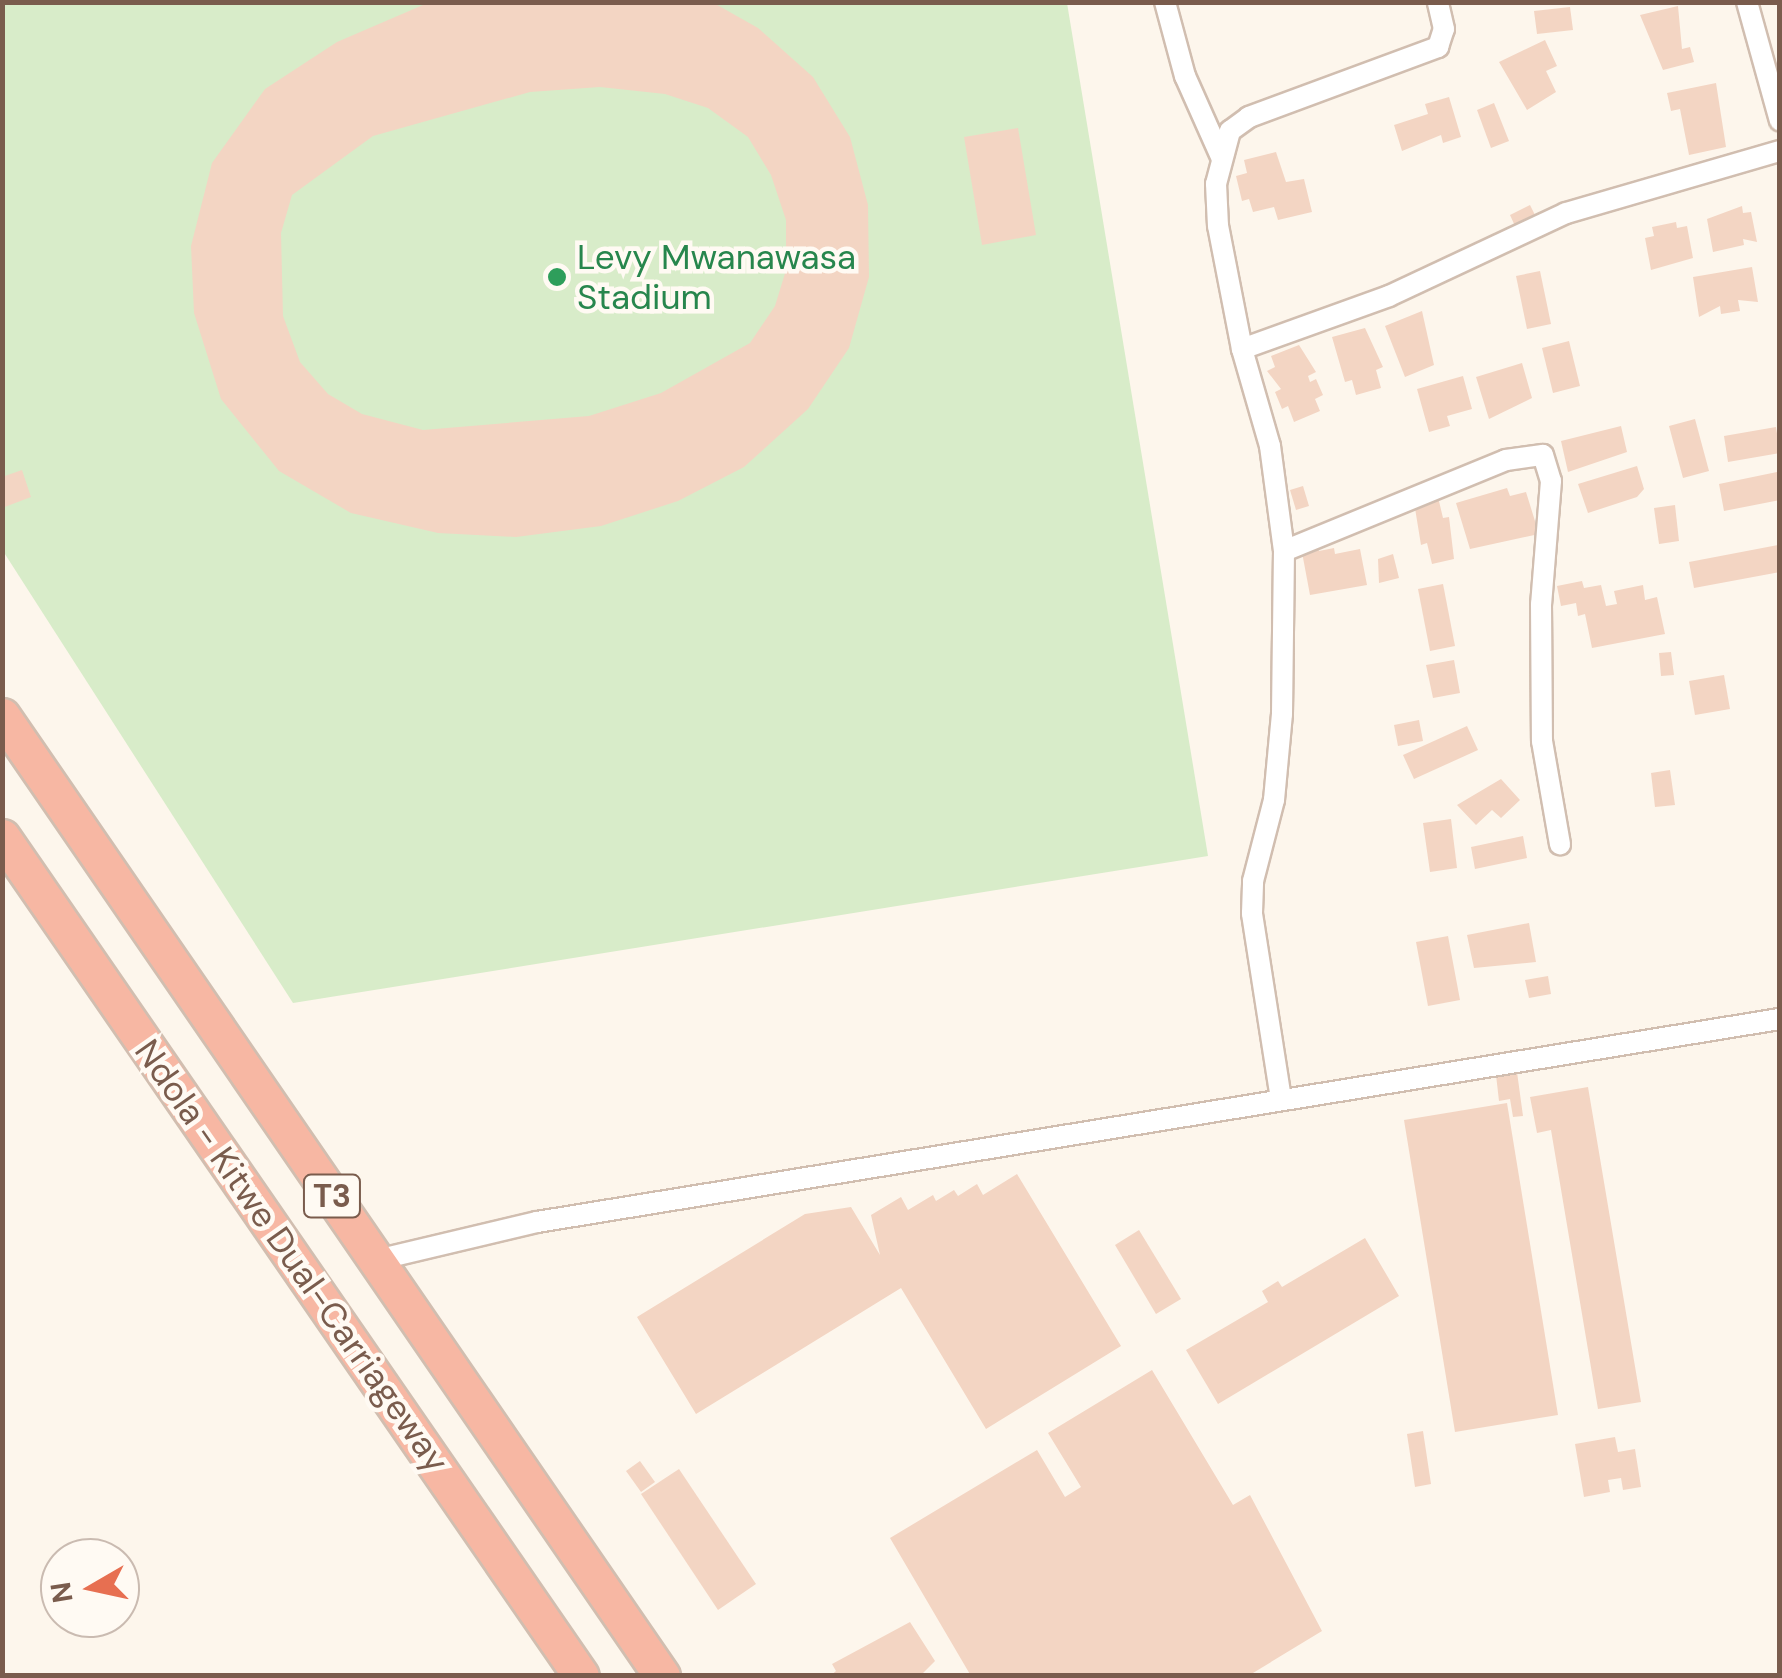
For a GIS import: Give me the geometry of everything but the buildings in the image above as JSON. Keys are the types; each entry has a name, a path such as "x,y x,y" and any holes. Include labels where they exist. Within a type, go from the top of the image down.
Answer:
{"highway":[{"name":"Ndola - Kitwe Dual-Carriageway","path":"2,716 662,1676"},
{"name":"Ndola - Kitwe Dual-Carriageway","path":"2,837 581,1676"}],"street":[{"path":"1164,2 1185,76 1220,157"},
{"path":"1281,1099 1252,913 1274,800 1282,714 1284,551 1270,446 1242,349 1218,226 1220,157 1230,132 1249,117 1438,47 1444,29 1438,2"},
{"path":"1747,2 1780,121"},
{"path":"1242,349 1389,296 1566,213 1780,151"},
{"path":"1284,551 1506,460 1542,455 1551,481 1542,604 1542,741 1560,844"},
{"path":"377,1260 537,1222 1780,1019"}],"green space":[{"name":"Levy Mwanawasa Stadium","path":"3,3 1067,3 1208,856 293,1003 3,551"}],"place":[{"name":"Levy Mwanawasa Stadium","path":"557,277"}]}
